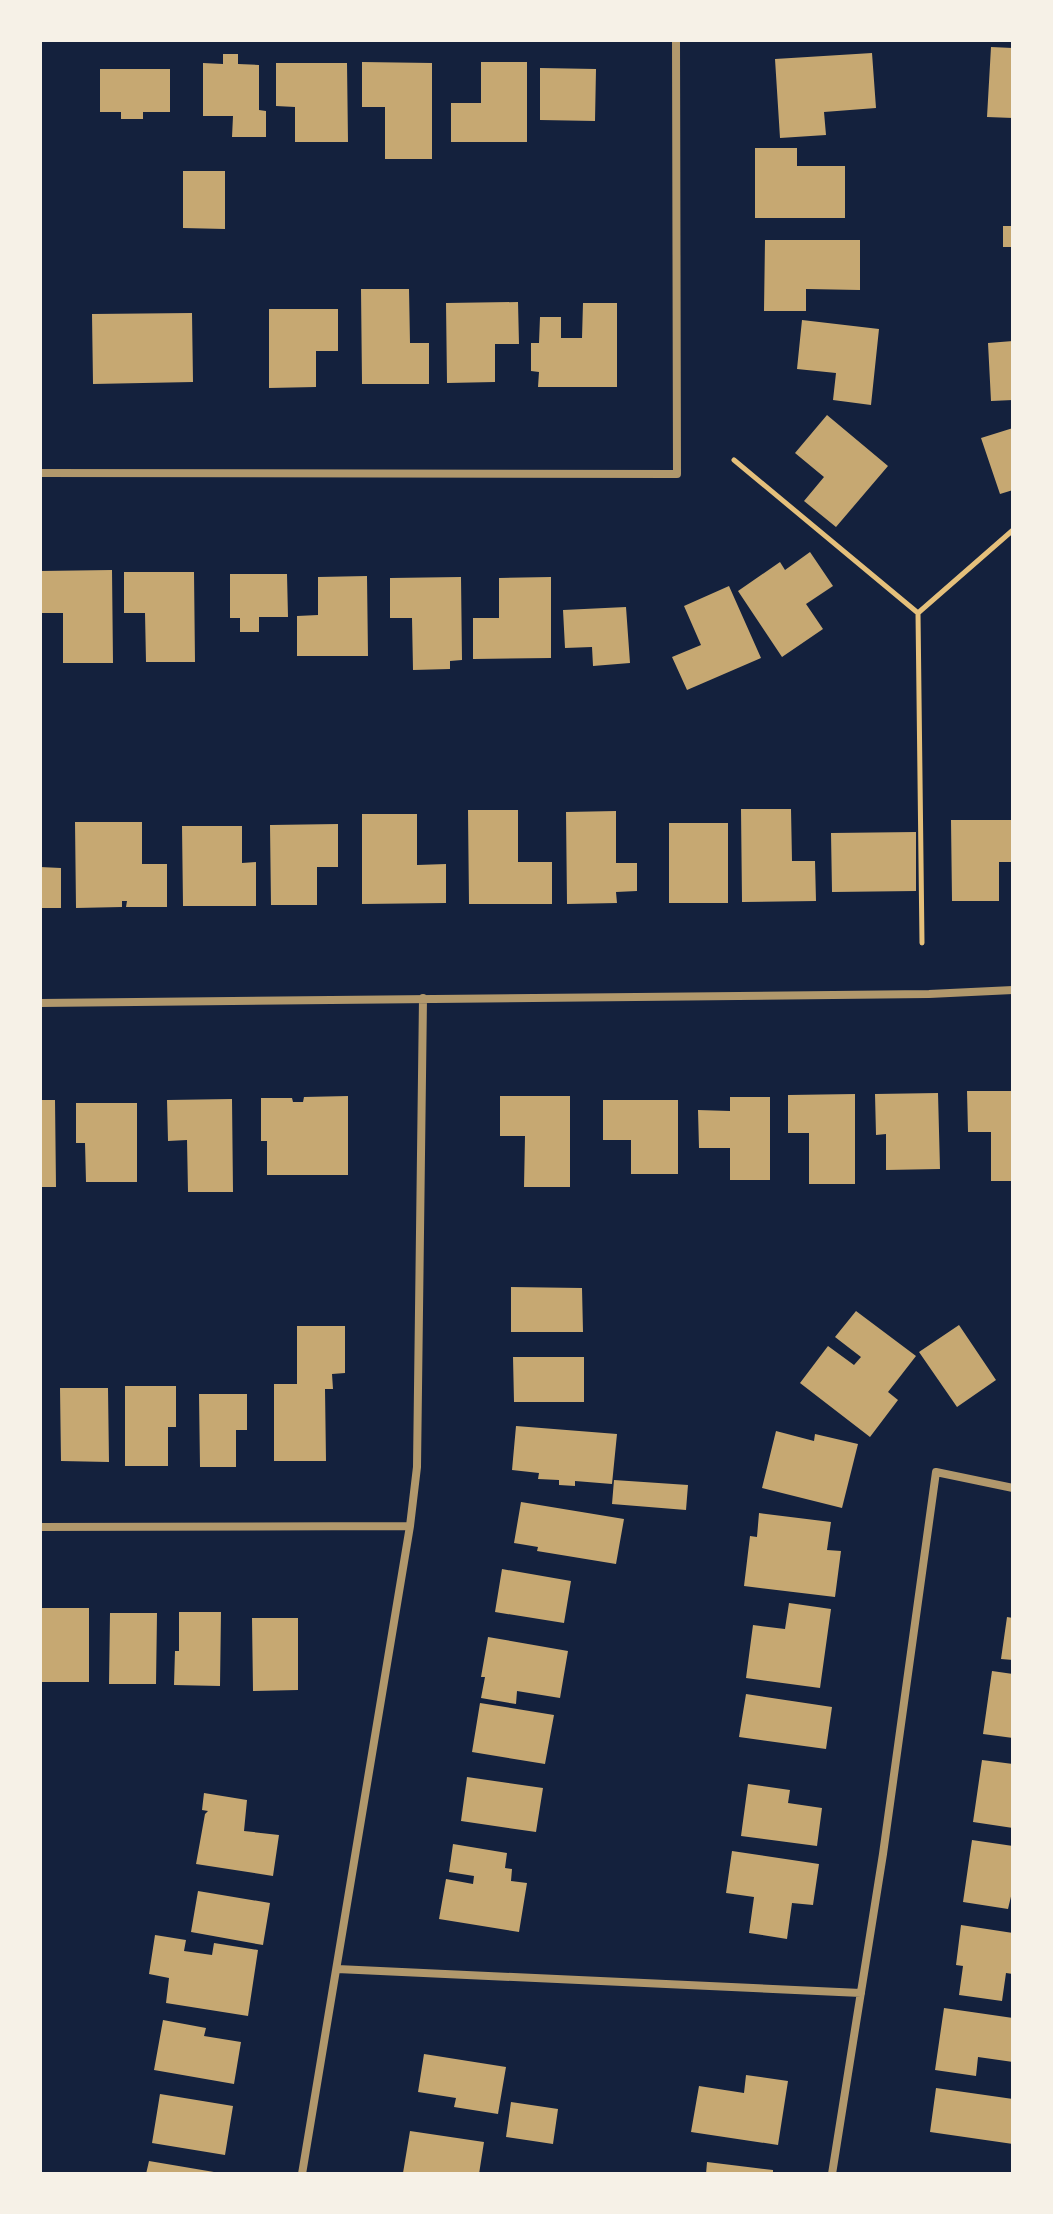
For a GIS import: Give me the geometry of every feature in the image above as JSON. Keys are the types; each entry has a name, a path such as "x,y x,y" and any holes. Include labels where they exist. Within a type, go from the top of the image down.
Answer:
{"street":[{"path":"40,473 677,474 676,40"},
{"path":"40,1003 929,994 1013,990"},
{"path":"302,2174 410,1526 417,1467 423,998"},
{"path":"832,2174 883,1854 936,1472 1013,1488"},
{"path":"40,1527 410,1526"},
{"path":"337,1969 861,1993"}],"path":[{"path":"734,460 918,613"},
{"path":"922,943 918,613 1013,530"}],"building":[{"path":"991,47 1013,48 1013,118 987,117"},
{"path":"872,53 876,108 824,112 826,135 780,138 775,59"},
{"path":"223,54 238,54 238,64 259,65 259,110 266,111 266,137 232,137 233,116 203,116 203,63 223,64"},
{"path":"362,62 432,63 432,159 385,159 385,107 362,107"},
{"path":"481,62 527,62 527,142 451,142 451,103 481,103"},
{"path":"276,63 347,63 348,142 295,142 295,107 276,106"},
{"path":"540,68 596,69 595,121 540,120"},
{"path":"100,69 170,69 170,112 143,112 143,119 121,119 121,112 100,112"},
{"path":"755,148 797,148 797,166 845,166 845,218 755,218"},
{"path":"183,171 225,171 225,229 183,228"},
{"path":"1003,226 1013,226 1013,247 1003,247"},
{"path":"765,240 860,240 860,290 806,289 806,311 764,311"},
{"path":"361,289 409,289 410,343 429,343 429,384 362,384"},
{"path":"518,302 519,344 495,344 495,382 447,383 446,303"},
{"path":"583,303 617,303 617,387 538,387 539,372 531,371 531,343 539,343 540,317 561,317 561,338 582,338"},
{"path":"269,309 338,309 338,351 316,351 316,387 269,388"},
{"path":"192,313 193,382 93,384 92,314"},
{"path":"802,320 879,329 871,405 833,400 836,373 797,369"},
{"path":"1013,341 1013,400 991,401 988,343"},
{"path":"827,415 888,466 836,527 804,501 824,477 795,453"},
{"path":"1013,428 1013,490 1000,494 981,438"},
{"path":"810,552 833,586 806,604 823,629 782,657 738,591 780,562 785,570"},
{"path":"112,570 113,663 63,663 63,613 40,613 40,571"},
{"path":"124,572 194,572 195,662 146,662 145,613 124,613"},
{"path":"230,574 287,574 288,617 259,617 259,632 240,632 240,618 230,618"},
{"path":"367,576 368,656 297,656 297,616 318,615 318,577"},
{"path":"461,577 462,660 450,661 450,669 413,670 412,618 390,618 390,578"},
{"path":"551,577 551,658 473,659 473,618 499,618 499,578"},
{"path":"729,586 761,658 687,690 672,657 701,645 684,606"},
{"path":"626,607 630,663 593,666 592,647 565,648 563,610"},
{"path":"741,809 791,809 792,861 815,861 816,901 742,902"},
{"path":"468,810 518,810 518,862 552,862 552,904 469,904"},
{"path":"616,811 616,863 637,863 637,891 616,892 617,903 567,904 566,812"},
{"path":"362,814 417,814 417,865 446,864 446,903 362,904"},
{"path":"951,820 1013,820 1013,862 999,862 999,901 952,901"},
{"path":"75,822 142,822 142,864 167,864 167,907 126,907 127,901 122,901 122,907 76,908"},
{"path":"669,823 728,823 728,903 669,903"},
{"path":"338,824 338,867 317,867 317,905 271,905 270,825"},
{"path":"182,826 242,826 242,863 256,862 256,906 183,906"},
{"path":"916,832 916,891 832,892 831,833"},
{"path":"40,867 61,868 61,908 40,908"},
{"path":"967,1091 1013,1091 1013,1181 991,1181 991,1132 968,1132"},
{"path":"938,1093 940,1169 886,1170 886,1134 876,1135 875,1094"},
{"path":"855,1094 855,1184 809,1184 809,1133 788,1133 788,1095"},
{"path":"348,1096 348,1175 267,1175 267,1141 261,1141 261,1098 292,1098 293,1102 303,1102 304,1097"},
{"path":"500,1096 570,1096 570,1187 524,1187 525,1136 500,1136"},
{"path":"730,1097 770,1097 770,1180 730,1180 730,1148 699,1148 698,1110 730,1111"},
{"path":"232,1099 233,1192 188,1192 187,1140 168,1141 167,1100"},
{"path":"40,1100 55,1100 56,1187 40,1187"},
{"path":"603,1100 678,1100 678,1174 631,1174 631,1140 603,1140"},
{"path":"76,1103 137,1103 137,1182 86,1182 85,1143 76,1143"},
{"path":"511,1287 582,1288 583,1332 511,1332"},
{"path":"856,1311 916,1356 888,1392 898,1400 870,1437 800,1383 828,1346 854,1365 861,1357 835,1337"},
{"path":"959,1325 996,1380 957,1407 919,1352"},
{"path":"297,1326 345,1326 345,1373 332,1374 333,1389 325,1389 326,1461 274,1461 274,1384 297,1384"},
{"path":"513,1357 584,1357 584,1402 514,1402"},
{"path":"125,1386 176,1386 176,1427 168,1427 168,1466 125,1466"},
{"path":"60,1388 108,1388 109,1462 61,1461"},
{"path":"199,1394 247,1394 247,1430 236,1430 236,1467 200,1467"},
{"path":"516,1426 617,1434 612,1484 575,1481 575,1486 559,1485 559,1480 538,1479 539,1473 512,1470"},
{"path":"776,1431 814,1441 815,1434 858,1444 842,1508 762,1488"},
{"path":"614,1480 688,1485 686,1510 612,1504"},
{"path":"521,1502 624,1519 616,1564 537,1551 538,1547 514,1543"},
{"path":"759,1513 831,1522 827,1550 841,1551 835,1597 744,1586 750,1536 757,1537"},
{"path":"502,1569 571,1581 564,1623 495,1612"},
{"path":"789,1603 831,1609 820,1688 746,1678 753,1625 785,1629"},
{"path":"40,1608 89,1608 89,1682 40,1682"},
{"path":"179,1612 221,1612 220,1686 174,1685 175,1651 179,1651"},
{"path":"110,1613 157,1613 156,1684 109,1684"},
{"path":"1007,1617 1013,1618 1013,1660 1001,1659"},
{"path":"252,1618 298,1618 298,1690 253,1691"},
{"path":"488,1637 568,1651 560,1698 517,1691 516,1704 481,1698"},
{"path":"992,1671 1013,1674 1013,1738 983,1734"},
{"path":"746,1694 832,1707 826,1749 739,1737"},
{"path":"480,1703 554,1715 545,1764 472,1752"},
{"path":"982,1760 1013,1764 1013,1828 973,1822"},
{"path":"467,1777 543,1788 536,1832 461,1821"},
{"path":"748,1784 790,1790 788,1803 822,1808 817,1846 741,1836"},
{"path":"204,1793 247,1800 244,1831 279,1835 273,1876 196,1864 208,1811 202,1810"},
{"path":"972,1840 1013,1846 1013,1888 1008,1909 963,1902"},
{"path":"453,1844 507,1853 505,1868 512,1869 511,1881 527,1883 519,1932 439,1919 446,1879 473,1884 474,1876 449,1872"},
{"path":"732,1851 819,1864 813,1905 792,1903 787,1939 749,1933 754,1897 726,1893"},
{"path":"198,1891 270,1903 263,1945 191,1932"},
{"path":"961,1925 1013,1933 1013,1974 1006,1973 1002,2001 959,1995 963,1966 956,1965"},
{"path":"155,1935 186,1940 184,1951 212,1955 214,1943 258,1950 248,2016 166,2003 169,1978 149,1974"},
{"path":"944,2008 1013,2018 1013,2062 978,2057 976,2076 935,2070"},
{"path":"163,2020 206,2028 204,2036 241,2042 234,2084 154,2070"},
{"path":"424,2054 506,2067 498,2114 454,2107 456,2098 418,2092"},
{"path":"746,2075 788,2081 778,2145 691,2132 699,2086 744,2093"},
{"path":"936,2088 1013,2099 1013,2144 930,2132"},
{"path":"160,2094 233,2106 225,2155 152,2143"},
{"path":"511,2102 558,2109 553,2144 506,2137"},
{"path":"410,2131 484,2142 479,2174 403,2173"},
{"path":"149,2161 214,2172 146,2174"},
{"path":"707,2162 773,2170 773,2174 706,2174"}]}
